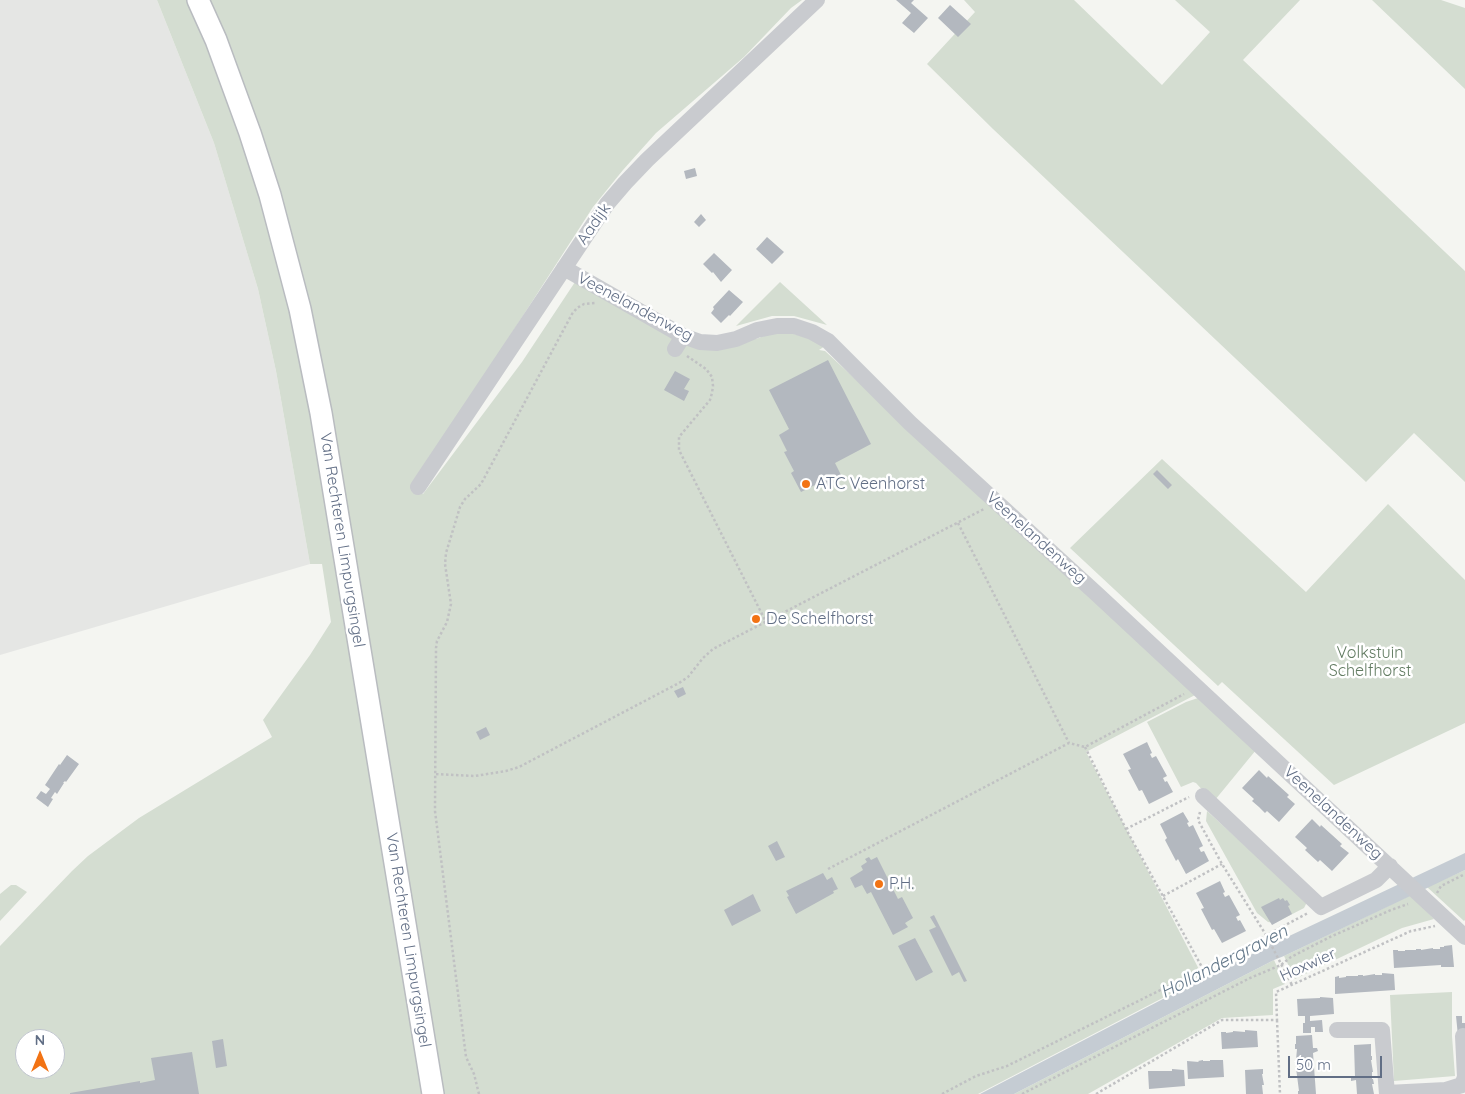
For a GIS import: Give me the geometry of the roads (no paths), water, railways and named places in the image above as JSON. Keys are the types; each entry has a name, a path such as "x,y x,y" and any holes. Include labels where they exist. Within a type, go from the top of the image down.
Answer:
{"main road":[{"name":"Van Rechteren Limpurgsingel","path":"198,0 216,40 250,133 270,195 300,309 321,413 433,1094"}],"street":[{"name":"Aadijk","path":"418,488 607,204 647,160 817,0"},
{"name":"Veenelandenweg","path":"564,268 679,342 716,342 736,339 757,330 777,326 794,326 812,332 828,341 910,423 1458,930"},
{"path":"1203,796 1321,907 1394,870"},
{"path":"1337,1030 1382,1030 1387,1094 1446,1090 1462,1085 1465,1077 1463,1036"}],"place":[{"name":"ATC Veenhorst","path":"806,484"},
{"name":"De Schelfhorst","path":"756,619"},
{"name":"P.H.","path":"879,884"}],"park label":[{"name":"Volkstuin Schelfhorst","path":"1370,662"}],"water label":[{"name":"Hollandergraven","path":"1224,962"}]}
